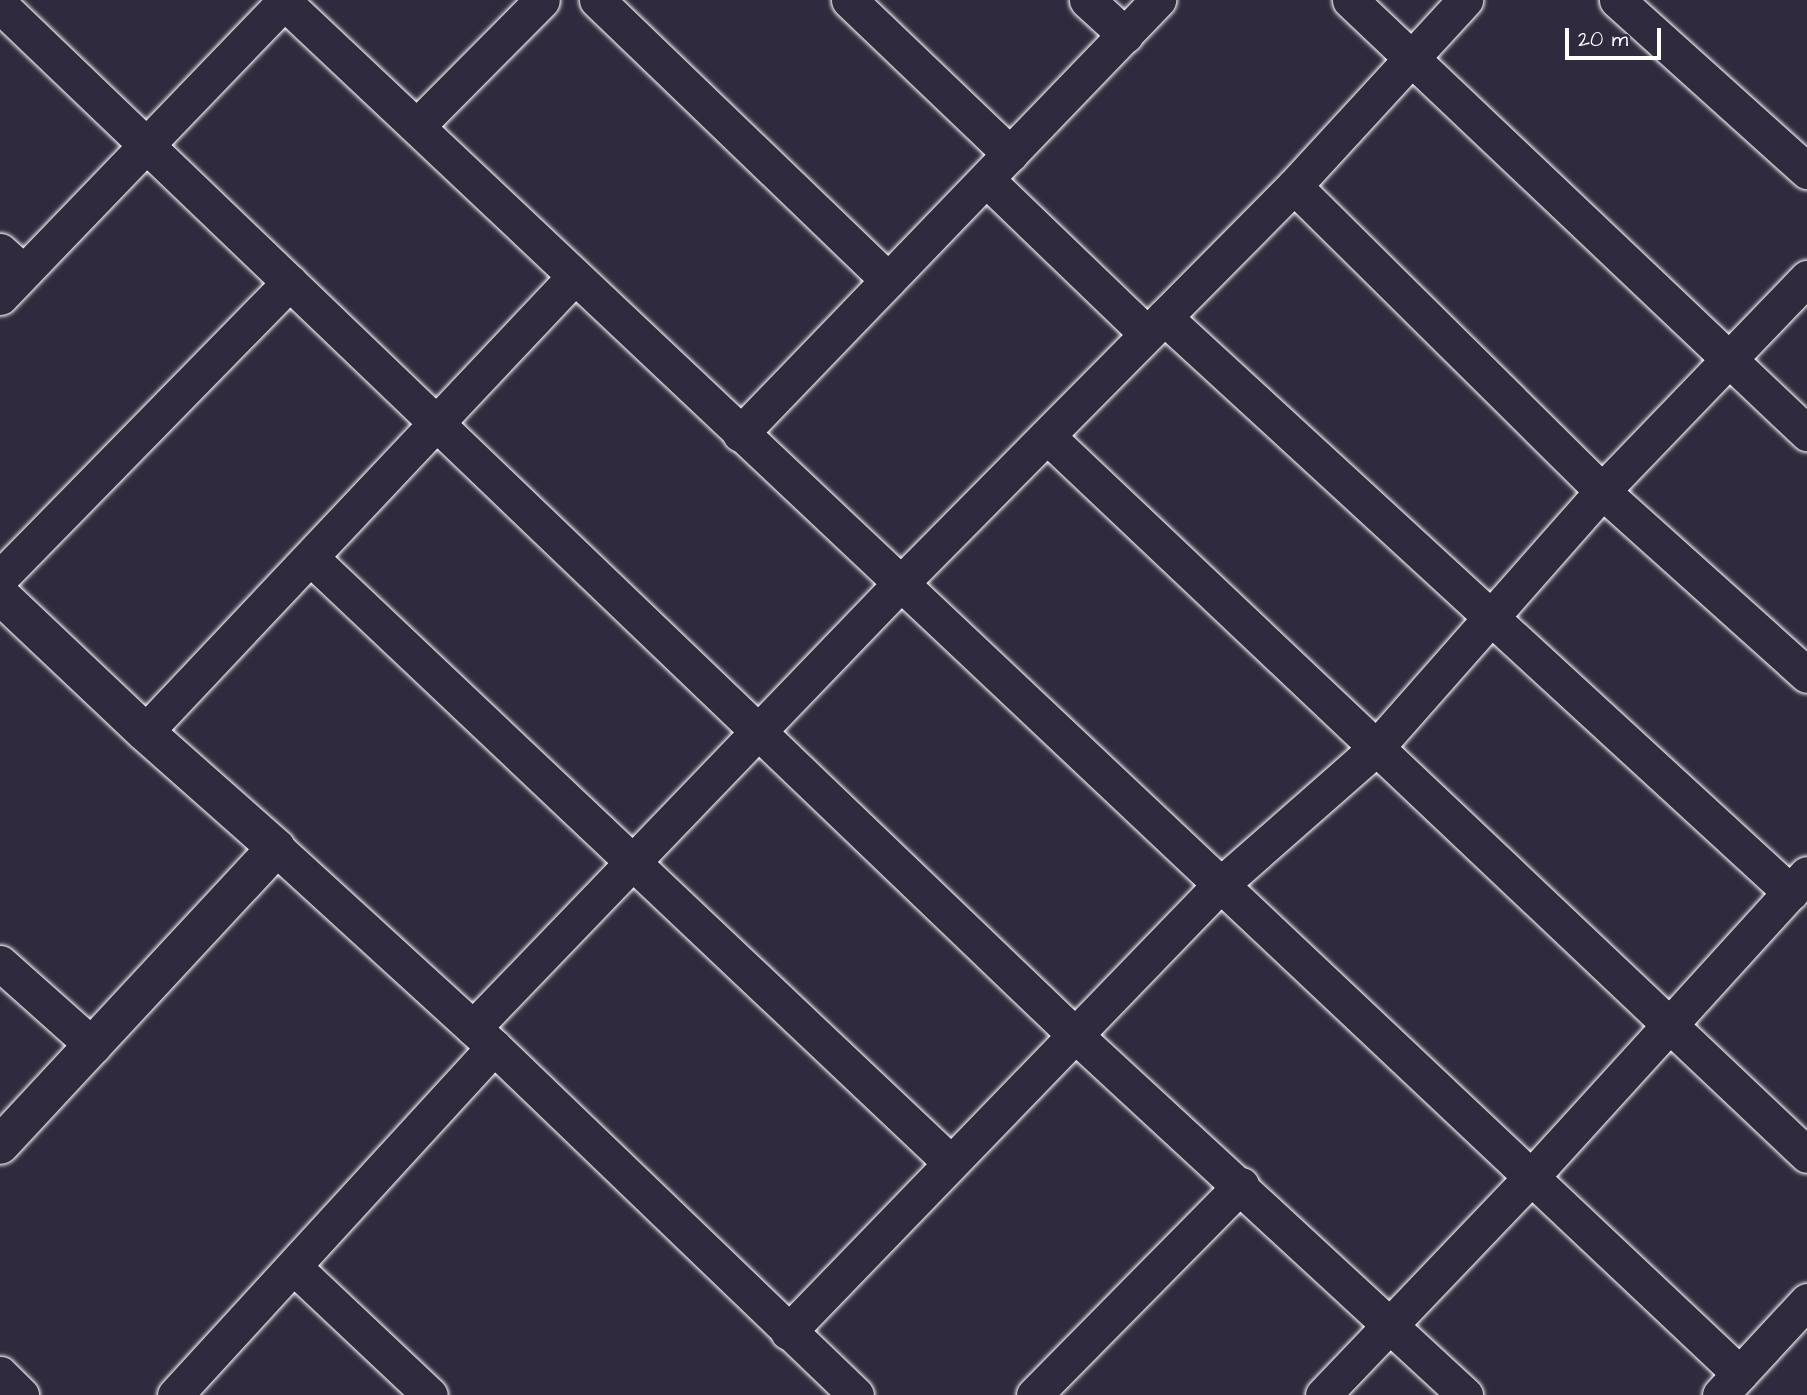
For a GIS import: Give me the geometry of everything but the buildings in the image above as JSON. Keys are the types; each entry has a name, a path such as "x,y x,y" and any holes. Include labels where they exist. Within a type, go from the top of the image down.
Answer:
{"street":[{"path":"417,126 542,0"},
{"path":"597,0 888,280"},
{"path":"849,0 1010,154"},
{"path":"1087,0 1125,35"},
{"path":"740,434 1158,0"},
{"path":"1350,0 1807,433"},
{"path":"175,1395 295,1268 484,1037 635,863 900,584 1294,186 1465,0"},
{"path":"1617,0 1807,171"},
{"path":"8,273 145,147 283,1 1218,887 1532,1176 1730,1384 1807,1301"},
{"path":"0,5 145,147 290,282 1075,1035 1241,1185 1465,1395"},
{"path":"987,180 1802,883 1392,1327 1323,1395"},
{"path":"1294,186 1602,491 1807,675"},
{"path":"145,732 312,559 573,278"},
{"path":"788,1332 1218,887 1374,750 1493,618 1602,491 1807,278"},
{"path":"0,578 290,282"},
{"path":"1047,436 1374,750 1807,1155"},
{"path":"312,559 951,1163"},
{"path":"0,595 145,732 484,1037 856,1395"},
{"path":"0,1145 276,848"},
{"path":"0,963 93,1046"},
{"path":"1034,1395 1241,1185"},
{"path":"295,1268 430,1395"},
{"path":"0,1374 21,1395"}]}
